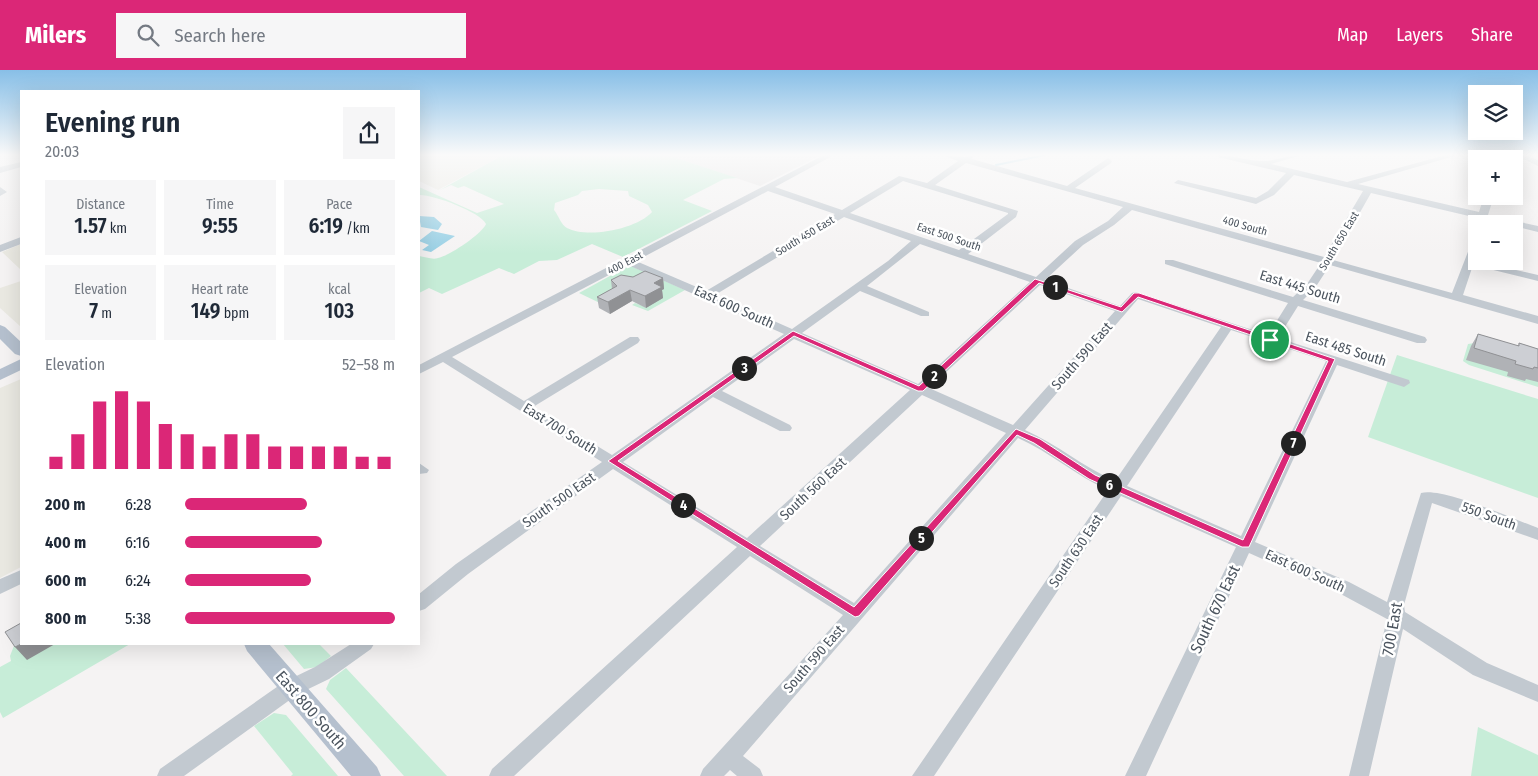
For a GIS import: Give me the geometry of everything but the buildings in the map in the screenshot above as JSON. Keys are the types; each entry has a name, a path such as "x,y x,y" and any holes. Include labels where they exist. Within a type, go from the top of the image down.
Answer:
{"main road":[{"path":"0,330 20,350"},
{"path":"0,375 20,365"},
{"name":"East 800 South","path":"256,645 368,776"}],"street":[{"name":"East 500 South","path":"768,188 1122,310"},
{"name":"400 East","path":"431,363 768,188"},
{"name":"South 450 East","path":"708,295 886,188"},
{"path":"939,188 1013,211 1013,215 961,254"},
{"name":"400 South","path":"1065,188 1538,320"},
{"path":"1199,188 1256,201 1262,200 1278,188"},
{"path":"1361,188 1478,215"},
{"name":"South 650 East","path":"1270,340 1295,301 1312,286 1328,262 1369,190"},
{"name":"South 560 East","path":"499,776 1079,242 1111,223 1130,206"},
{"path":"1523,226 1538,229"},
{"name":"South 500 East","path":"420,603 462,569 860,286 919,240"},
{"path":"0,250 20,241"},
{"name":"East 600 South","path":"628,261 1016,431 1037,441 1092,477 1343,587 1396,616 1480,669 1538,694"},
{"name":"East 445 South","path":"1169,262 1422,340"},
{"path":"1456,298 1468,263"},
{"path":"1507,270 1538,278"},
{"path":"860,286 925,314"},
{"name":"South 590 East","path":"710,776 729,757 1136,295"},
{"name":"East 485 South","path":"1136,295 1404,384"},
{"name":"South 630 East","path":"922,776 1228,326"},
{"path":"524,407 634,340"},
{"name":"South 670 East","path":"1136,776 1333,360"},
{"name":"East 700 South","path":"431,363 524,407 855,613"},
{"path":"712,391 784,428"},
{"name":"700 East","path":"1359,776 1396,616 1395,605 1426,497 1440,498"},
{"name":"550 South","path":"1440,498 1538,534"},
{"path":"0,588 20,577"},
{"path":"167,776 291,688 322,673 364,645"},
{"path":"729,757 753,776"}],"shaded area":[{"path":"20,244 20,269 2,252"},
{"path":"20,281 20,326 0,308 0,288"},
{"path":"20,379 20,568 0,578 0,388"}],"green space":[{"path":"420,188 477,213 504,204 468,188 707,188 683,200 712,211 623,257 592,244 557,260 539,261 514,274 499,268 442,294 429,288 420,292 420,256 436,259 443,256 472,239 486,224 482,219 466,209 434,197 420,195","holes":["599,189 628,191 629,196 648,205 652,212 635,223 611,230 587,233 567,228 554,210 555,203 578,195 582,191"]},
{"path":"628,266 685,290 648,311 632,305 635,303 646,307 655,294 604,305 579,293"},
{"path":"1475,343 1538,362 1538,387 1469,365 1463,361 1468,344"},
{"path":"1397,355 1538,399 1538,498 1368,437"},
{"path":"17,638 20,645 128,645 3,718 0,712 0,667 11,661 10,656"},
{"path":"284,645 320,645 331,656 317,667 304,669"},
{"path":"346,668 447,776 404,776 326,689 330,680"},
{"path":"274,713 286,715 338,776 291,776 293,774 254,726"},
{"path":"1478,727 1538,755 1538,776 1471,776"}],"water":[{"path":"420,216 434,217 442,224 438,230 421,227"},
{"path":"432,231 455,236 431,252 422,250 429,245 420,240"}],"route":[{"path":"1038,280 1122,310 1136,295 1270,340 1333,360 1245,545 1092,477 1037,441 1016,431 855,613 612,461 793,333 920,389 1038,280"}]}
